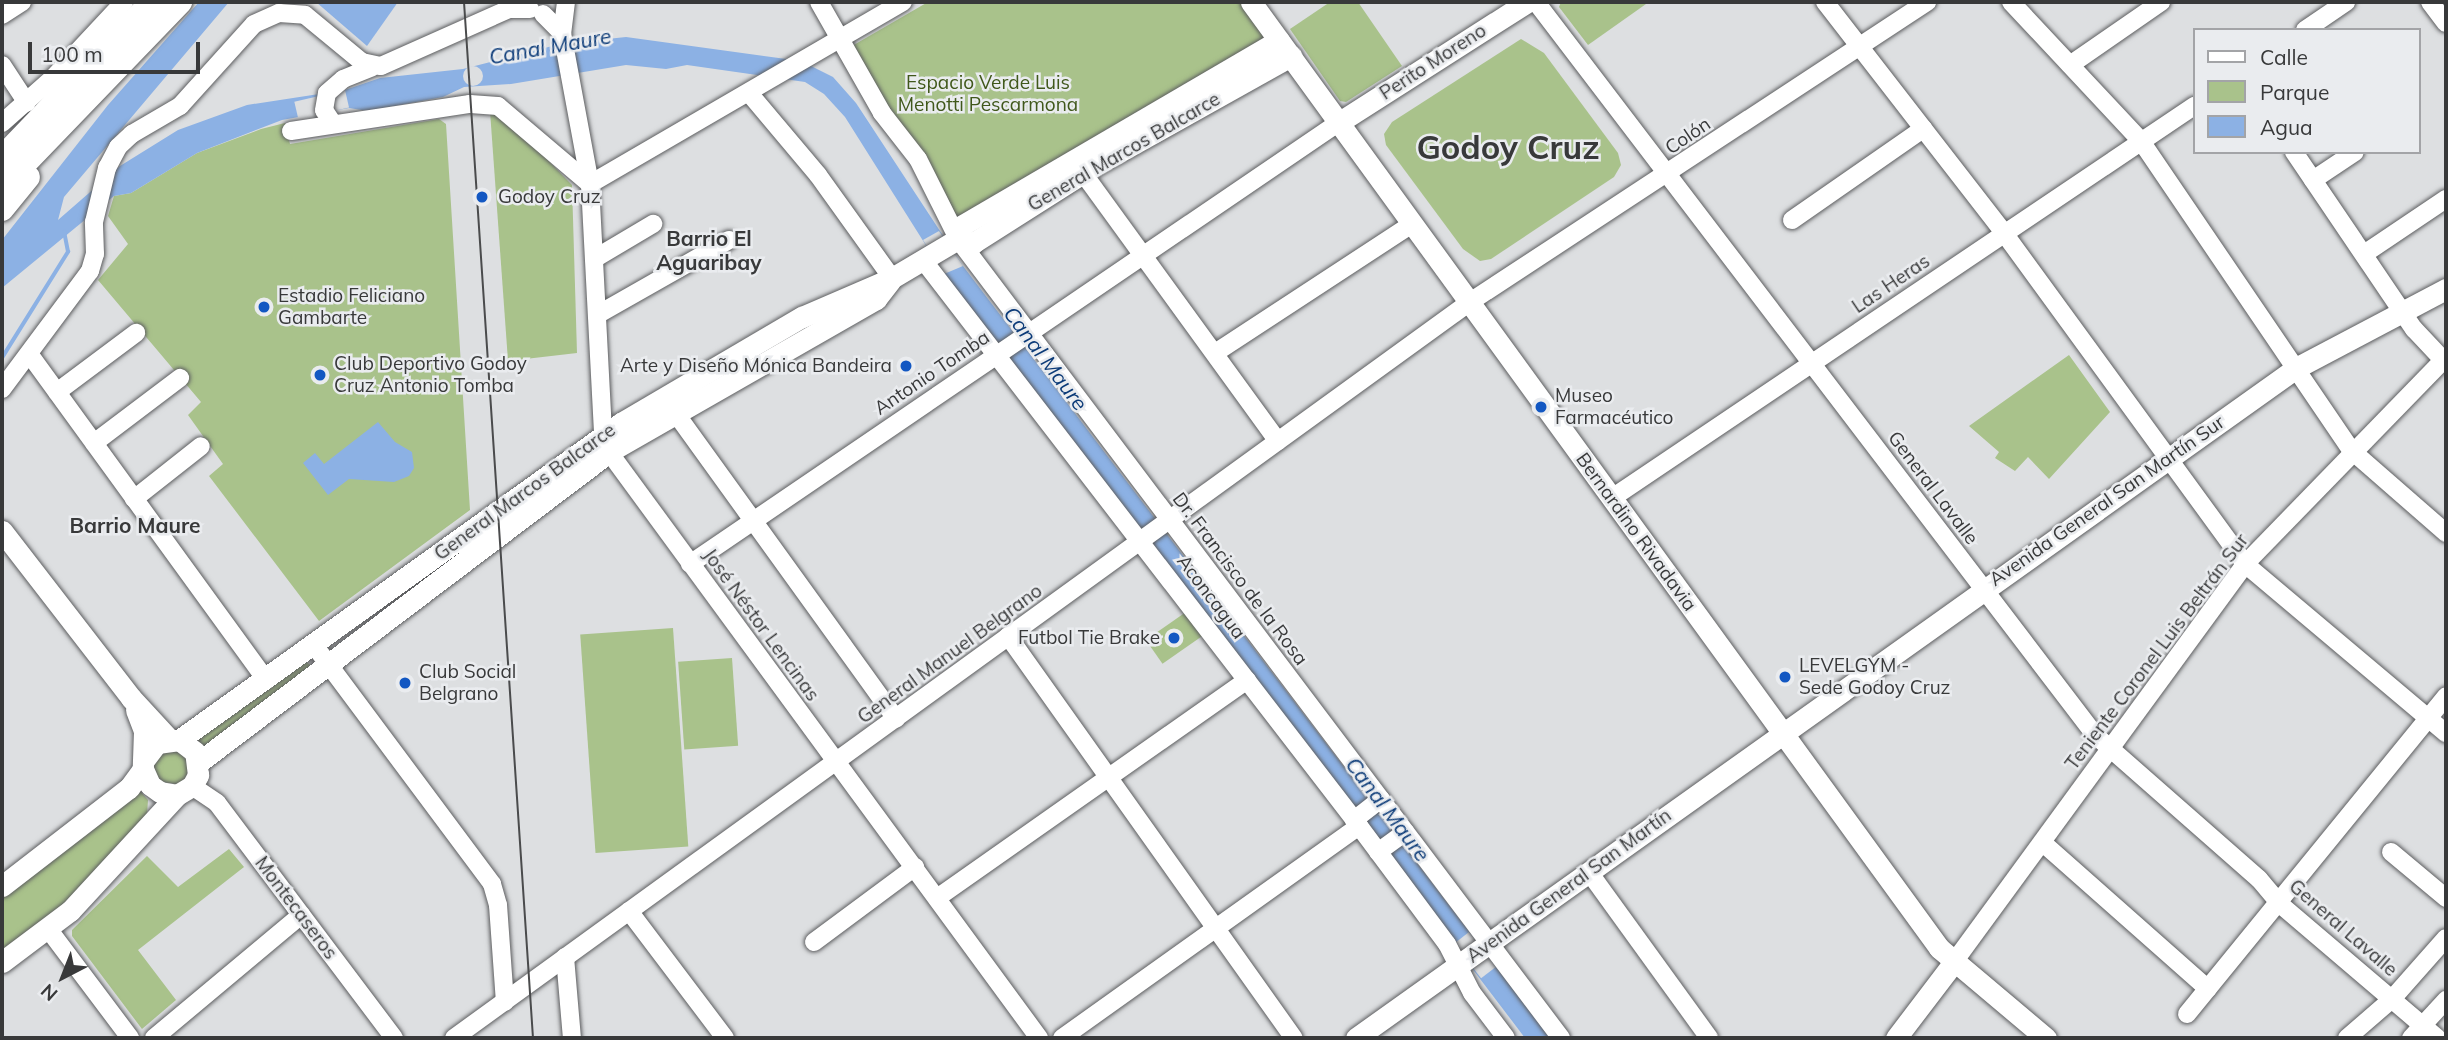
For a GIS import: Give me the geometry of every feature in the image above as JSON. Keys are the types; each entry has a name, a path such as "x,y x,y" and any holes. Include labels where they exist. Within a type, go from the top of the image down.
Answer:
{"highway":[{"path":"2,187 152,2"},
{"path":"2,158 180,2"},
{"path":"2,144 86,85"},
{"path":"2,209 86,85"}],"main road":[{"name":"Bernardino Rivadavia","path":"1251,2 1936,944 2046,1038"},
{"name":"Perito Moreno","path":"1338,123 1527,2"},
{"name":"General Marcos Balcarce","path":"174,739 266,680 606,443 670,405 876,299 892,278 941,250 961,226 1078,166 1285,48"},
{"name":"Avenida General San Martín Sur","path":"1781,734 2296,368 2446,289"},
{"name":"General Marcos Balcarce","path":"199,762 327,663 521,522 606,443"},
{"path":"2,531 131,698 174,739 191,747 199,762 184,790 49,930 2,962"},
{"path":"131,698 145,731 144,764 155,789 184,790"},
{"name":"Avenida General San Martín","path":"1356,1038 1781,734"},
{"path":"2,886 129,788 153,746 174,739"},
{"path":"1896,1038 1954,962"}],"street":[{"path":"2,15 22,2"},
{"path":"2,123 27,103 124,2"},
{"path":"328,117 327,93 343,79 372,67 392,63 524,7 557,12 566,2"},
{"path":"566,2 564,38 590,184 606,443"},
{"path":"819,2 843,38 845,50 882,113 922,166 941,250"},
{"path":"590,184 804,62 903,2"},
{"name":"General Lavalle","path":"1536,2 1983,588 2110,750 2134,765 2259,879 2281,905 2392,999 2417,1032 2437,1038"},
{"path":"1825,2 2004,233 2245,564 2446,733"},
{"name":"Colón","path":"1470,302 1927,2"},
{"path":"2011,2 2141,141 2352,451 2446,533"},
{"path":"2070,65 2161,2"},
{"path":"2308,28 2346,2"},
{"path":"2430,2 2446,23"},
{"path":"524,7 564,38"},
{"path":"2,389 30,355 90,271 97,210 104,181 123,141 180,106 254,24 279,13 305,15 372,67"},
{"path":"2,65 27,103"},
{"path":"749,93 818,174 892,278"},
{"path":"291,131 328,117 470,104 498,106 590,184"},
{"name":"Las Heras","path":"1612,498 2192,107"},
{"name":"Antonio Tomba","path":"691,564 1338,123"},
{"path":"1792,220 1923,129"},
{"path":"2295,154 2402,312 2445,360"},
{"path":"2313,180 2352,154"},
{"path":"1078,166 1278,441"},
{"path":"2364,254 2446,199"},
{"path":"594,259 653,224"},
{"path":"1215,354 1412,224"},
{"path":"597,315 729,240"},
{"name":"Dr. Francisco de la Rosa","path":"941,250 1023,336 1402,835 1474,954"},
{"name":"Aconcagua","path":"941,250 1000,352 1247,680 1380,851 1474,954"},
{"name":"General Manuel Belgrano","path":"454,1038 1470,302"},
{"path":"57,392 136,333"},
{"path":"30,355 266,680"},
{"name":"Teniente Coronel Luis Beltrán Sur","path":"1954,962 2043,844 2245,564 2352,451 2445,360"},
{"path":"94,443 180,378"},
{"path":"670,405 896,719"},
{"name":"José Néstor Lencinas","path":"606,443 691,564 1039,1038"},
{"path":"134,499 201,446"},
{"path":"1008,636 1294,1038"},
{"path":"314,645 492,884 498,905 505,1002"},
{"path":"937,898 1247,680"},
{"path":"2187,1014 2281,905 2446,696"},
{"name":"Montecaseros","path":"184,790 209,794 394,1038"},
{"path":"1062,1038 1217,929 1357,821 1377,802"},
{"path":"1380,851 1402,835"},
{"path":"2043,844 2208,989"},
{"path":"2391,852 2446,898"},
{"path":"814,942 915,867"},
{"path":"1589,872 1709,1038"},
{"path":"629,911 725,1038"},
{"path":"154,1038 301,915"},
{"path":"49,930 130,1038"},
{"path":"2347,1038 2392,999 2446,938"},
{"path":"1474,954 1472,993 1506,1038"},
{"path":"1474,954 1561,1038"},
{"path":"565,957 572,1038"},
{"path":"2417,1032 2446,1000"},
{"path":"571,1018 586,1038"}],"green space":[{"name":"Espacio Verde Luis Menotti Pescarmona","path":"928,2 1240,2 1268,39 950,224 845,50"},
{"path":"1330,2 1358,2 1402,66 1346,102 1340,101 1290,29"},
{"path":"1561,2 1646,4 1588,45 1559,7"},
{"path":"1521,39 1544,53 1618,153 1621,165 1614,177 1491,259 1480,261 1463,249 1386,145 1384,134 1392,122"},
{"path":"490,111 504,115 572,185 577,353 508,361"},
{"name":"Club Deportivo Godoy Cruz Antonio Tomba","path":"439,119 446,124 470,510 319,621 209,476 223,464 188,415 201,402 98,280 128,244 108,216 114,196 131,193 197,153 261,129 285,123 290,144"},
{"path":"2069,355 2110,412 2049,479 2028,457 2015,471 1995,458 1999,452 1969,426"},
{"name":"Futbol Tie Brake","path":"1186,612 1203,636 1162,664 1146,640"},
{"path":"673,628 688,846 596,853 580,634"},
{"path":"732,658 738,746 684,750 678,662"},
{"path":"306,662 312,666 206,750 195,740"},
{"path":"173,746 192,763 182,785 156,781 151,760 155,754"},
{"path":"140,791 148,800 147,814 45,925 2,953 2,897"},
{"path":"229,849 244,867 138,950 176,1000 142,1029 72,936 72,930 147,856 178,887"}],"water":[{"path":"199,2 229,2 64,197 58,220 120,166 178,130 247,105 345,90 380,78 463,69 560,44 626,37 801,61 833,77 856,103 963,266 1550,1038 1525,1038 944,274 845,117 824,94 805,82 687,65 666,69 626,65 511,84 464,87 443,97 368,111 349,108 282,120 197,153 131,193 114,196 2,288 2,240 108,105"},
{"path":"316,2 398,2 367,46"},
{"path":"378,422 395,442 412,452 414,468 409,476 394,482 349,479 328,495 303,463 315,453 324,464"}],"pier":[{"path":"469,66 477,66 483,76 477,86 469,86 463,80 463,72"},
{"path":"345,90 349,108 298,119 294,102"},
{"path":"939,231 963,266 944,274 923,240"},
{"path":"1469,932 1496,967 1481,978 1454,944"}],"waterway":[{"path":"2,358 68,252 64,232"}],"tram line":[{"path":"464,2 533,1038"}],"place":[{"name":"Godoy Cruz","path":"482,197"},
{"name":"Estadio Feliciano Gambarte","path":"264,307"},
{"name":"Arte y Diseño Mónica Bandeira","path":"906,366"},
{"name":"Club Deportivo Godoy Cruz Antonio Tomba","path":"320,375"},
{"name":"Museo Farmacéutico","path":"1541,407"},
{"name":"Futbol Tie Brake","path":"1174,638"},
{"name":"LEVELGYM - Sede Godoy Cruz","path":"1785,677"},
{"name":"Club Social Belgrano","path":"405,683"}],"district":[{"name":"Godoy Cruz","path":"1508,147"},
{"name":"Barrio El Aguaribay","path":"709,250"},
{"name":"Barrio Maure","path":"135,525"}],"water label":[{"name":"Canal Maure","path":"550,46"},
{"name":"Canal Maure","path":"1046,358"},
{"name":"Canal Maure","path":"1388,809"}]}
